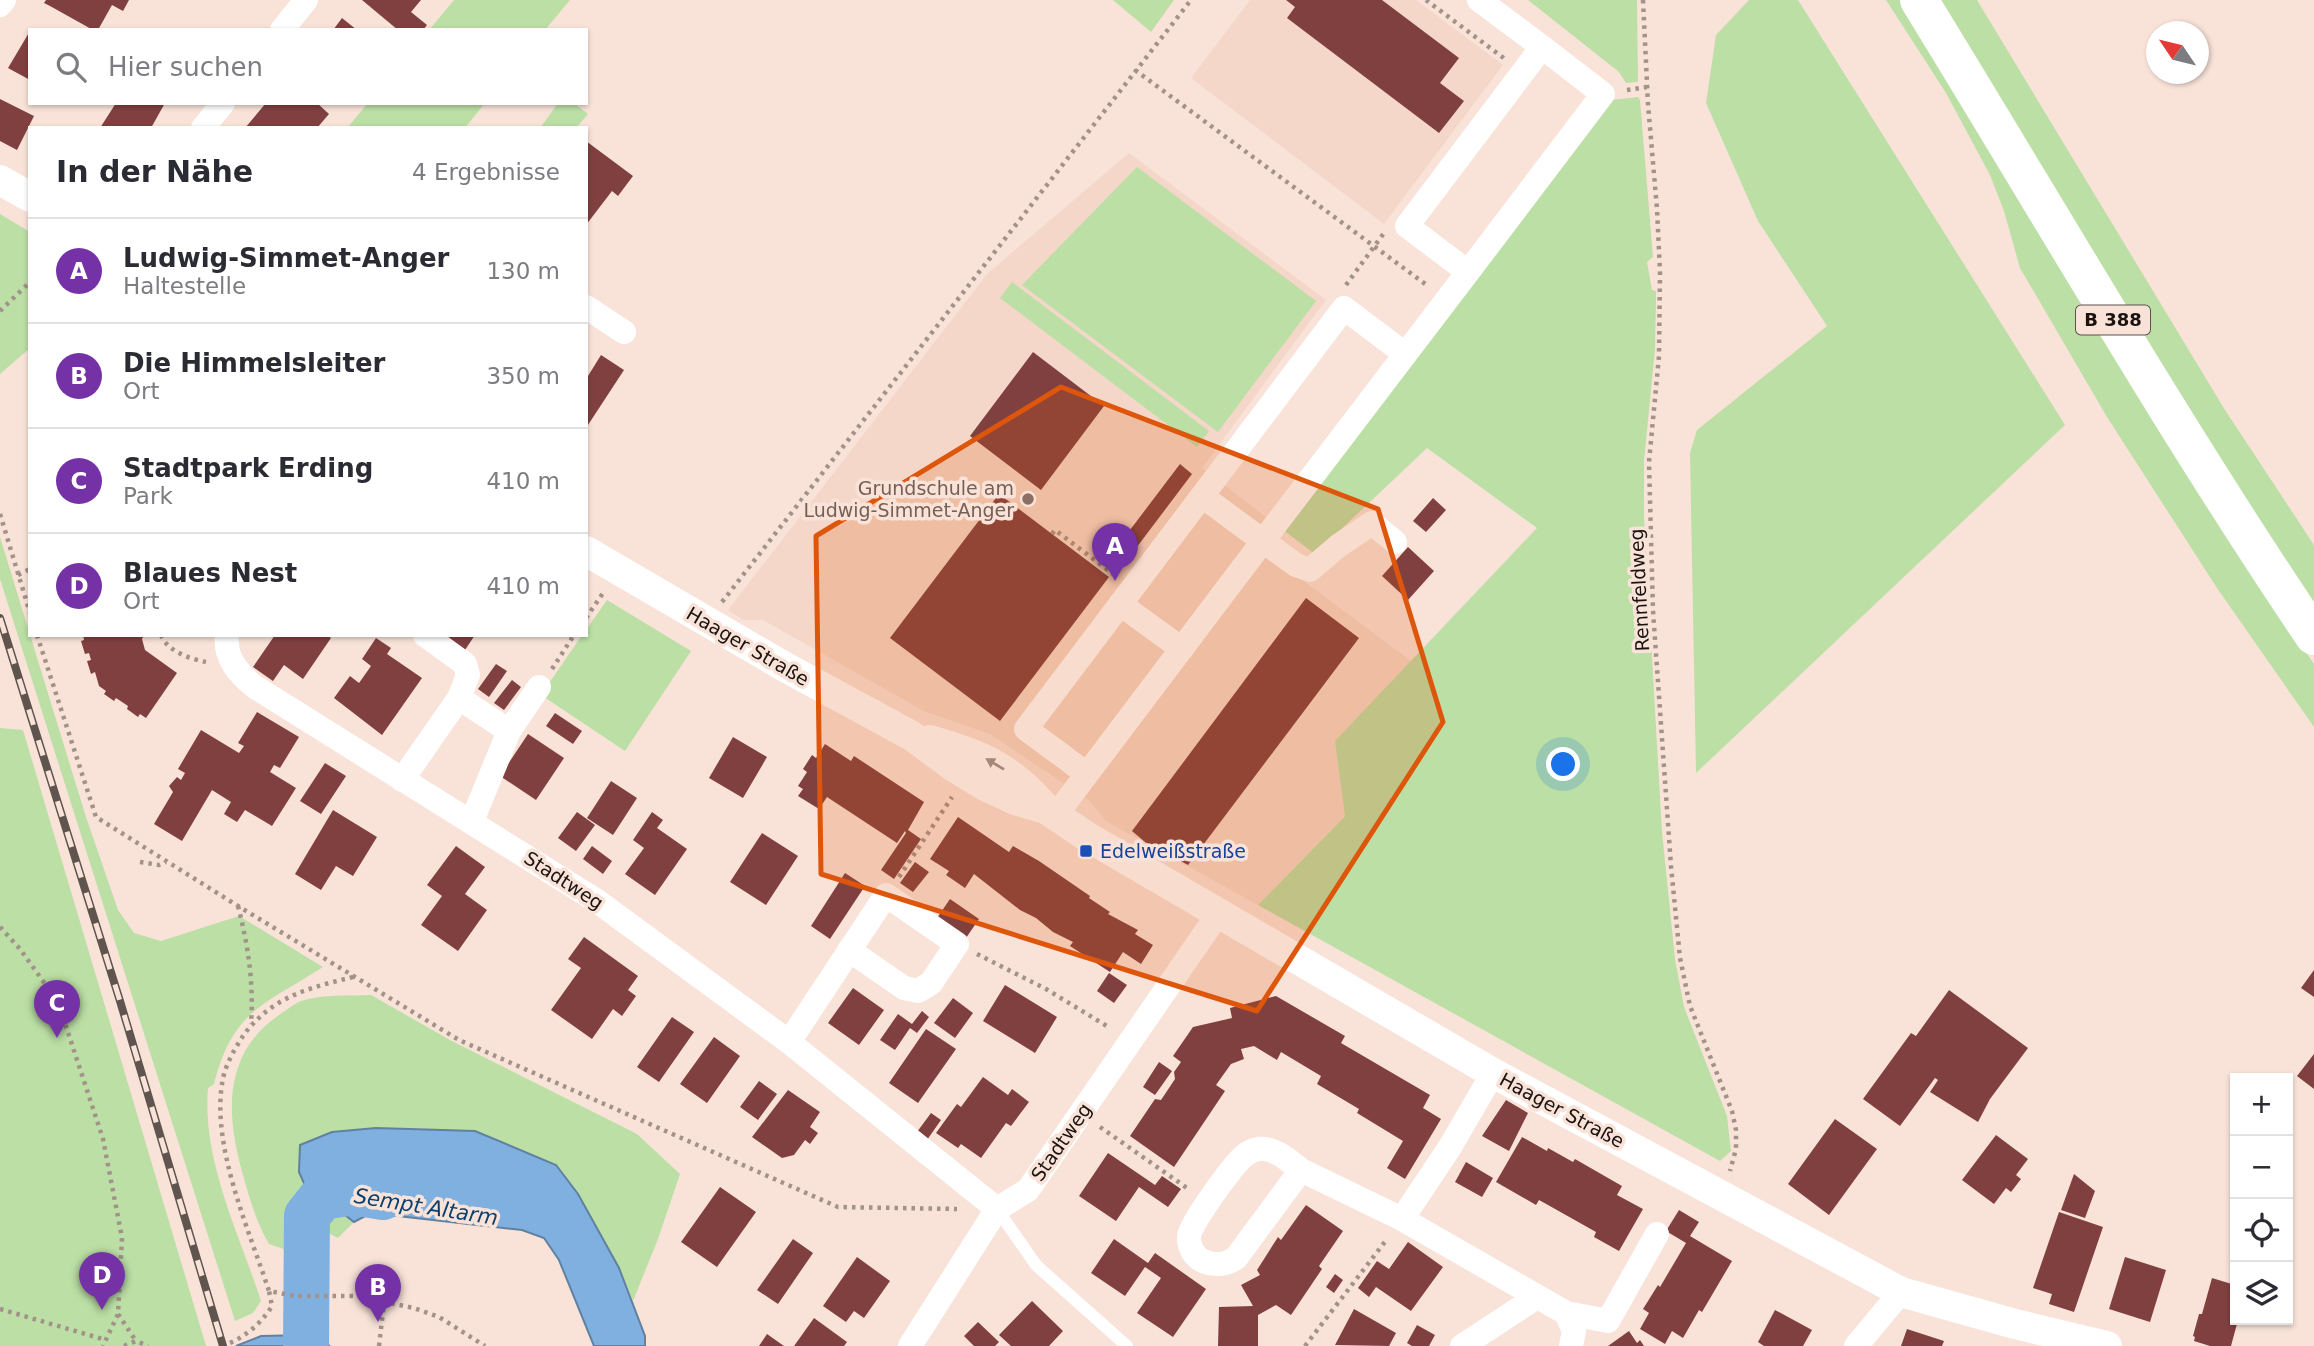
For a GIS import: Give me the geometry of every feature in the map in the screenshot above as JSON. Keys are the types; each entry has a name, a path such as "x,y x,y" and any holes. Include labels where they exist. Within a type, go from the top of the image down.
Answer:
{"main road":[{"name":"B 388","path":"1919,0 2140,365 2314,636"}],"street":[{"path":"0,5 4,0"},
{"path":"284,28 306,0"},
{"path":"1051,812 1087,774 1602,94 1479,0"},
{"path":"1468,272 1407,226 1542,47"},
{"path":"205,126 221,105"},
{"path":"0,180 28,196"},
{"path":"588,308 624,332"},
{"path":"1087,774 1026,729 1121,593 1202,496 1344,309 1405,354"},
{"path":"1202,496 1296,565 1310,570 1371,523 1395,542"},
{"name":"Haager Straße","path":"588,552 912,736 985,786 1051,812 1086,836 1218,914 1493,1073 1901,1292 2107,1346"},
{"path":"1121,593 1182,649"},
{"path":"402,780 459,698 468,676 465,664 428,637"},
{"name":"Stadtweg","path":"228,646 237,672 255,687 597,901 789,1042 997,1209 1028,1190 1218,914"},
{"path":"472,821 509,731 540,687"},
{"path":"459,698 509,731"},
{"path":"789,1042 849,950 886,895 957,944 930,983 918,991 904,988 849,950"},
{"path":"1402,1219 1450,1147 1493,1073"},
{"path":"1301,1170 1236,1258 1223,1265 1209,1264 1197,1256 1190,1244 1191,1229 1240,1159 1259,1149 1273,1151 1301,1170 1402,1219 1566,1313 1608,1321 1657,1234"},
{"path":"909,1346 997,1209"},
{"path":"1856,1346 1901,1292"},
{"path":"1462,1346 1537,1297"},
{"path":"1566,1313 1574,1331 1571,1346"}],"lane":[{"path":"997,1209 1036,1265 1127,1346"}],"path":[{"path":"707,622 1191,0"},
{"name":"Rennfeldweg","path":"1643,0 1660,272 1659,356 1648,462 1652,583 1671,866 1680,958 1690,1006 1734,1121 1736,1149 1732,1168"},
{"path":"1135,70 1447,300"},
{"path":"0,311 28,284"},
{"path":"0,514 28,607"},
{"path":"1052,534 1055,530 1121,593"},
{"path":"18,575 28,570"},
{"path":"38,637 96,817 459,1040 838,1207 997,1209"},
{"path":"162,637 189,659 211,663 228,646"},
{"path":"540,687 574,637"},
{"path":"886,895 957,790"},
{"path":"140,863 159,865 167,862"},
{"path":"238,906 247,942 253,993 251,1025"},
{"path":"0,927 20,948 58,1002 103,1139 122,1238 118,1314 103,1346"},
{"path":"957,944 1046,989 1132,1040"},
{"path":"222,1346 240,1340 265,1317 272,1306 227,1163 220,1110 222,1082 233,1050 251,1025 271,1008 291,996 354,977"},
{"path":"1081,1114 1208,1203"},
{"path":"1305,1346 1402,1219"},
{"path":"269,1291 295,1296 357,1296 414,1308 439,1317 485,1346"},
{"path":"379,1346 384,1303"},
{"path":"0,1309 106,1340"},
{"path":"118,1314 136,1341 148,1346"},
{"path":"124,1346 136,1341"}],"highlighted area":[{"path":"1061,387 1378,509 1443,722 1257,1011 821,874 816,536"}],"shaded area":[{"path":"1250,0 1416,0 1503,65 1384,224 1191,78"},
{"name":"Grundschule am Ludwig-Simmet-Anger","path":"1129,153 1326,300 1202,468 1283,530 1266,553 1474,708 1345,815 1258,905 1106,821 1090,801 990,734 924,711 763,620 743,620 728,610 987,274"}],"green space":[{"path":"454,0 570,0 547,28 431,28"},
{"path":"1113,0 1174,0 1151,32"},
{"path":"1528,0 1637,0 1638,82 1626,83 1619,72"},
{"path":"1749,0 1798,0 2065,425 1696,773 1690,453 1697,430 1827,326 1758,221 1706,103 1716,35"},
{"path":"1886,0 1900,0 2263,589 2314,664 2314,727 2217,588 2107,417 2020,268 2004,211 1990,175 1946,93"},
{"path":"1937,0 1977,0 2225,410 2314,545 2314,610"},
{"path":"1638,97 1653,257 1647,262 1652,290 1656,291 1655,349 1644,461 1644,517 1662,832 1675,959 1684,1007 1727,1116 1731,1151 1720,1161 1258,905 1345,816 1335,741 1537,528 1427,448 1315,554 1283,530 1612,100"},
{"path":"366,105 483,105 467,126 349,126"},
{"path":"557,105 577,105 588,114 578,126 541,126"},
{"path":"1137,167 1316,301 1218,432 1022,285"},
{"path":"0,214 28,231 28,350 0,374"},
{"path":"1012,282 1209,431 1197,447 1000,298"},
{"path":"0,537 28,628 28,637 31,637 86,817 118,910 134,933 161,941 239,916 323,967 254,1011 231,1039 214,1084 208,1088 208,1115 216,1170 261,1301 253,1313 235,1321 0,579"},
{"path":"607,600 691,651 625,751 541,695 581,637 588,637 588,627"},
{"path":"0,728 23,730 206,1346 0,1346"},
{"path":"371,995 450,1040 637,1134 680,1174 633,1301 619,1268 578,1194 515,1149 475,1131 375,1128 307,1190 322,1197 354,1222 338,1238 293,1215 299,1246 289,1251 269,1244 251,1202 233,1131 233,1088 238,1067 247,1048 260,1031 298,1002 327,996"}],"water":[{"path":"376,1128 475,1131 556,1165 578,1194 619,1268 645,1336 645,1346 594,1346 559,1260 544,1238 522,1230 371,1213 354,1222 322,1197 307,1190 299,1172 300,1145 332,1132"},
{"path":"306,1335 330,1346 236,1346 261,1336"}],"building":[{"path":"46,0 129,0 123,11 112,5 99,28 89,28 44,3"},
{"path":"362,0 421,0 411,12 427,25 425,28 396,28"},
{"path":"1286,0 1382,0 1459,58 1440,83 1464,101 1439,133 1287,18 1295,7"},
{"path":"342,18 354,28 334,28"},
{"path":"28,34 28,79 8,68"},
{"path":"0,99 34,116 17,150 0,141"},
{"path":"115,105 164,105 152,126 101,126"},
{"path":"264,105 319,105 329,114 319,126 247,126"},
{"path":"588,142 633,176 618,196 612,191 588,222"},
{"path":"1033,352 1104,406 1041,490 970,436"},
{"path":"601,355 624,370 588,425 588,376"},
{"path":"1180,464 1192,474 1118,572 1105,563"},
{"path":"999,494 1109,577 1000,721 890,638"},
{"path":"1433,498 1446,510 1426,532 1413,521"},
{"path":"1408,547 1434,571 1408,600 1382,576"},
{"path":"1306,598 1359,638 1188,865 1145,842 1132,831"},
{"path":"83,637 143,637 145,650 177,673 146,718 140,714 138,717 127,709 128,706 104,694 106,691 99,686 95,672 91,674 87,661 91,660 89,653 85,654 81,641"},
{"path":"274,637 331,638 303,679 284,665 273,681 253,667"},
{"path":"447,637 474,637 465,650"},
{"path":"376,638 391,648 387,654 422,678 382,735 334,698 350,676 359,683 371,666 362,659"},
{"path":"496,664 507,671 489,697 478,689"},
{"path":"512,680 521,687 504,710 494,703"},
{"path":"257,712 299,737 280,768 274,765 270,772 296,788 272,826 245,810 237,822 224,814 231,802 212,790 182,841 154,824 173,792 169,786 177,777 181,780 185,773 178,769 201,730 239,753 244,746 238,743"},
{"path":"555,713 582,731 573,744 546,726"},
{"path":"528,734 564,758 536,800 500,776"},
{"path":"733,737 767,757 743,798 709,778"},
{"path":"825,744 851,761 854,756 924,802 908,830 921,839 894,879 881,870 905,831 897,843 827,797 819,809 798,796 803,789 798,786 807,772 803,769 812,755 816,758"},
{"path":"325,763 346,776 321,814 300,801"},
{"path":"611,781 637,798 613,835 587,818"},
{"path":"333,810 377,837 353,876 336,866 321,890 295,874"},
{"path":"577,812 595,825 576,851 558,838"},
{"path":"652,812 663,820 657,828 687,849 655,895 625,874 644,848 633,840"},
{"path":"958,817 1009,852 1013,846 1039,861 1090,896 1089,898 1110,912 1108,914 1138,930 1135,934 1153,945 1141,964 1123,952 1110,972 1070,946 1073,942 1020,910 974,874 965,888 946,875 949,871 930,859"},
{"path":"762,833 798,856 766,905 730,882"},
{"path":"456,846 485,867 465,894 487,910 458,951 421,925 442,896 427,885"},
{"path":"592,846 612,861 603,874 583,859"},
{"path":"915,862 929,872 913,892 900,883"},
{"path":"845,873 865,886 830,939 811,926"},
{"path":"950,899 979,919 966,938 937,918"},
{"path":"584,937 638,976 628,990 636,996 622,1016 613,1009 592,1039 551,1010 581,968 568,959"},
{"path":"2314,970 2314,997 2301,988"},
{"path":"1109,973 1127,985 1114,1003 1097,991"},
{"path":"1005,985 1057,1017 1035,1053 983,1021"},
{"path":"853,988 884,1010 859,1045 828,1023"},
{"path":"1949,990 2028,1048 1990,1099 1978,1122 1930,1092 1938,1080 1935,1078 1900,1126 1863,1099 1911,1033 1916,1036"},
{"path":"1276,996 1345,1036 1341,1043 1430,1095 1423,1108 1441,1119 1405,1179 1387,1168 1403,1141 1357,1113 1359,1109 1317,1084 1321,1076 1281,1052 1277,1060 1254,1046 1241,1049 1244,1059 1231,1064 1216,1085 1225,1091 1174,1167 1130,1136 1155,1099 1161,1100 1175,1079 1174,1072 1181,1062 1173,1056 1193,1027 1232,1018 1230,1008"},
{"path":"953,998 973,1013 955,1038 934,1023"},
{"path":"922,1011 929,1017 917,1033 910,1028 895,1050 880,1040 898,1014 912,1024"},
{"path":"672,1017 694,1032 659,1082 637,1067"},
{"path":"926,1029 956,1049 918,1103 889,1083"},
{"path":"714,1037 740,1056 707,1103 680,1084"},
{"path":"2314,1054 2314,1089 2297,1076"},
{"path":"1159,1062 1172,1071 1155,1095 1143,1087"},
{"path":"983,1077 1008,1095 1012,1089 1029,1102 1011,1126 1006,1123 981,1158 961,1144 958,1148 936,1133 957,1104 961,1107"},
{"path":"759,1081 777,1094 758,1120 740,1107"},
{"path":"788,1090 820,1112 810,1127 818,1133 810,1144 805,1140 794,1155 782,1158 752,1137"},
{"path":"1506,1100 1528,1113 1509,1151 1482,1136"},
{"path":"931,1113 941,1120 927,1140 917,1132"},
{"path":"1835,1119 1877,1149 1829,1215 1788,1184"},
{"path":"1996,1135 2028,1159 2016,1175 2021,1179 2011,1192 2006,1188 1994,1204 1962,1180"},
{"path":"1522,1137 1573,1162 1575,1159 1622,1186 1617,1195 1643,1209 1619,1251 1594,1237 1596,1232 1548,1205 1539,1200 1536,1205 1496,1182"},
{"path":"1108,1153 1155,1185 1162,1176 1181,1189 1168,1207 1139,1187 1116,1221 1079,1196"},
{"path":"1466,1162 1493,1178 1482,1197 1455,1182"},
{"path":"2074,1174 2095,1191 2085,1218 2061,1210"},
{"path":"720,1187 756,1212 717,1267 681,1242"},
{"path":"1306,1205 1343,1231 1319,1266 1322,1269 1291,1315 1276,1305 1258,1315 1258,1346 1218,1346 1219,1307 1253,1306 1241,1285 1260,1275 1257,1270 1278,1237 1281,1240"},
{"path":"1679,1210 1699,1222 1690,1236 1732,1261 1683,1338 1672,1331 1665,1344 1640,1329 1649,1313 1643,1309 1658,1285 1660,1287 1686,1243 1666,1231"},
{"path":"2059,1212 2103,1227 2074,1312 2049,1304 2052,1294 2033,1288"},
{"path":"793,1239 813,1253 778,1304 757,1290"},
{"path":"1114,1239 1148,1263 1155,1253 1206,1289 1173,1337 1137,1313 1161,1278 1145,1267 1125,1296 1091,1273"},
{"path":"1408,1242 1443,1267 1411,1311 1376,1287 1369,1297 1358,1288 1377,1261 1389,1269"},
{"path":"857,1257 890,1281 864,1318 854,1311 846,1322 823,1306"},
{"path":"2125,1257 2166,1270 2150,1322 2109,1309"},
{"path":"1335,1274 1343,1280 1334,1293 1326,1287"},
{"path":"2212,1278 2230,1283 2230,1325 2237,1325 2231,1346 2210,1346 2194,1341 2199,1314 2202,1314"},
{"path":"1032,1301 1063,1331 1049,1346 1011,1346 999,1335"},
{"path":"1354,1309 1396,1333 1389,1346 1335,1345"},
{"path":"1775,1310 1812,1330 1803,1346 1764,1346 1758,1342"},
{"path":"814,1318 847,1342 844,1346 794,1346"},
{"path":"978,1322 999,1342 995,1346 974,1346 964,1336"},
{"path":"1417,1325 1435,1335 1429,1346 1412,1346 1407,1343"},
{"path":"1907,1329 1944,1341 1942,1346 1901,1346"},
{"path":"1629,1331 1637,1343 1640,1340 1644,1346 1608,1346"},
{"path":"767,1334 784,1346 759,1346"}],"waterway":[{"name":"Sempt Altarm","path":"306,1346 307,1216 322,1197 354,1192 383,1197"}],"railway":[{"path":"0,618 120,1001 223,1346"}],"place":[{"name":"Grundschule am Ludwig-Simmet-Anger","path":"1028,499"},
{"name":"Ludwig-Simmet-Anger","path":"1115,581"},
{"name":"Edelweißstraße","path":"1086,851"},
{"name":"Stadtpark Erding","path":"57,1038"},
{"name":"Blaues Nest","path":"102,1310"},
{"name":"Die Himmelsleiter","path":"378,1322"}]}
